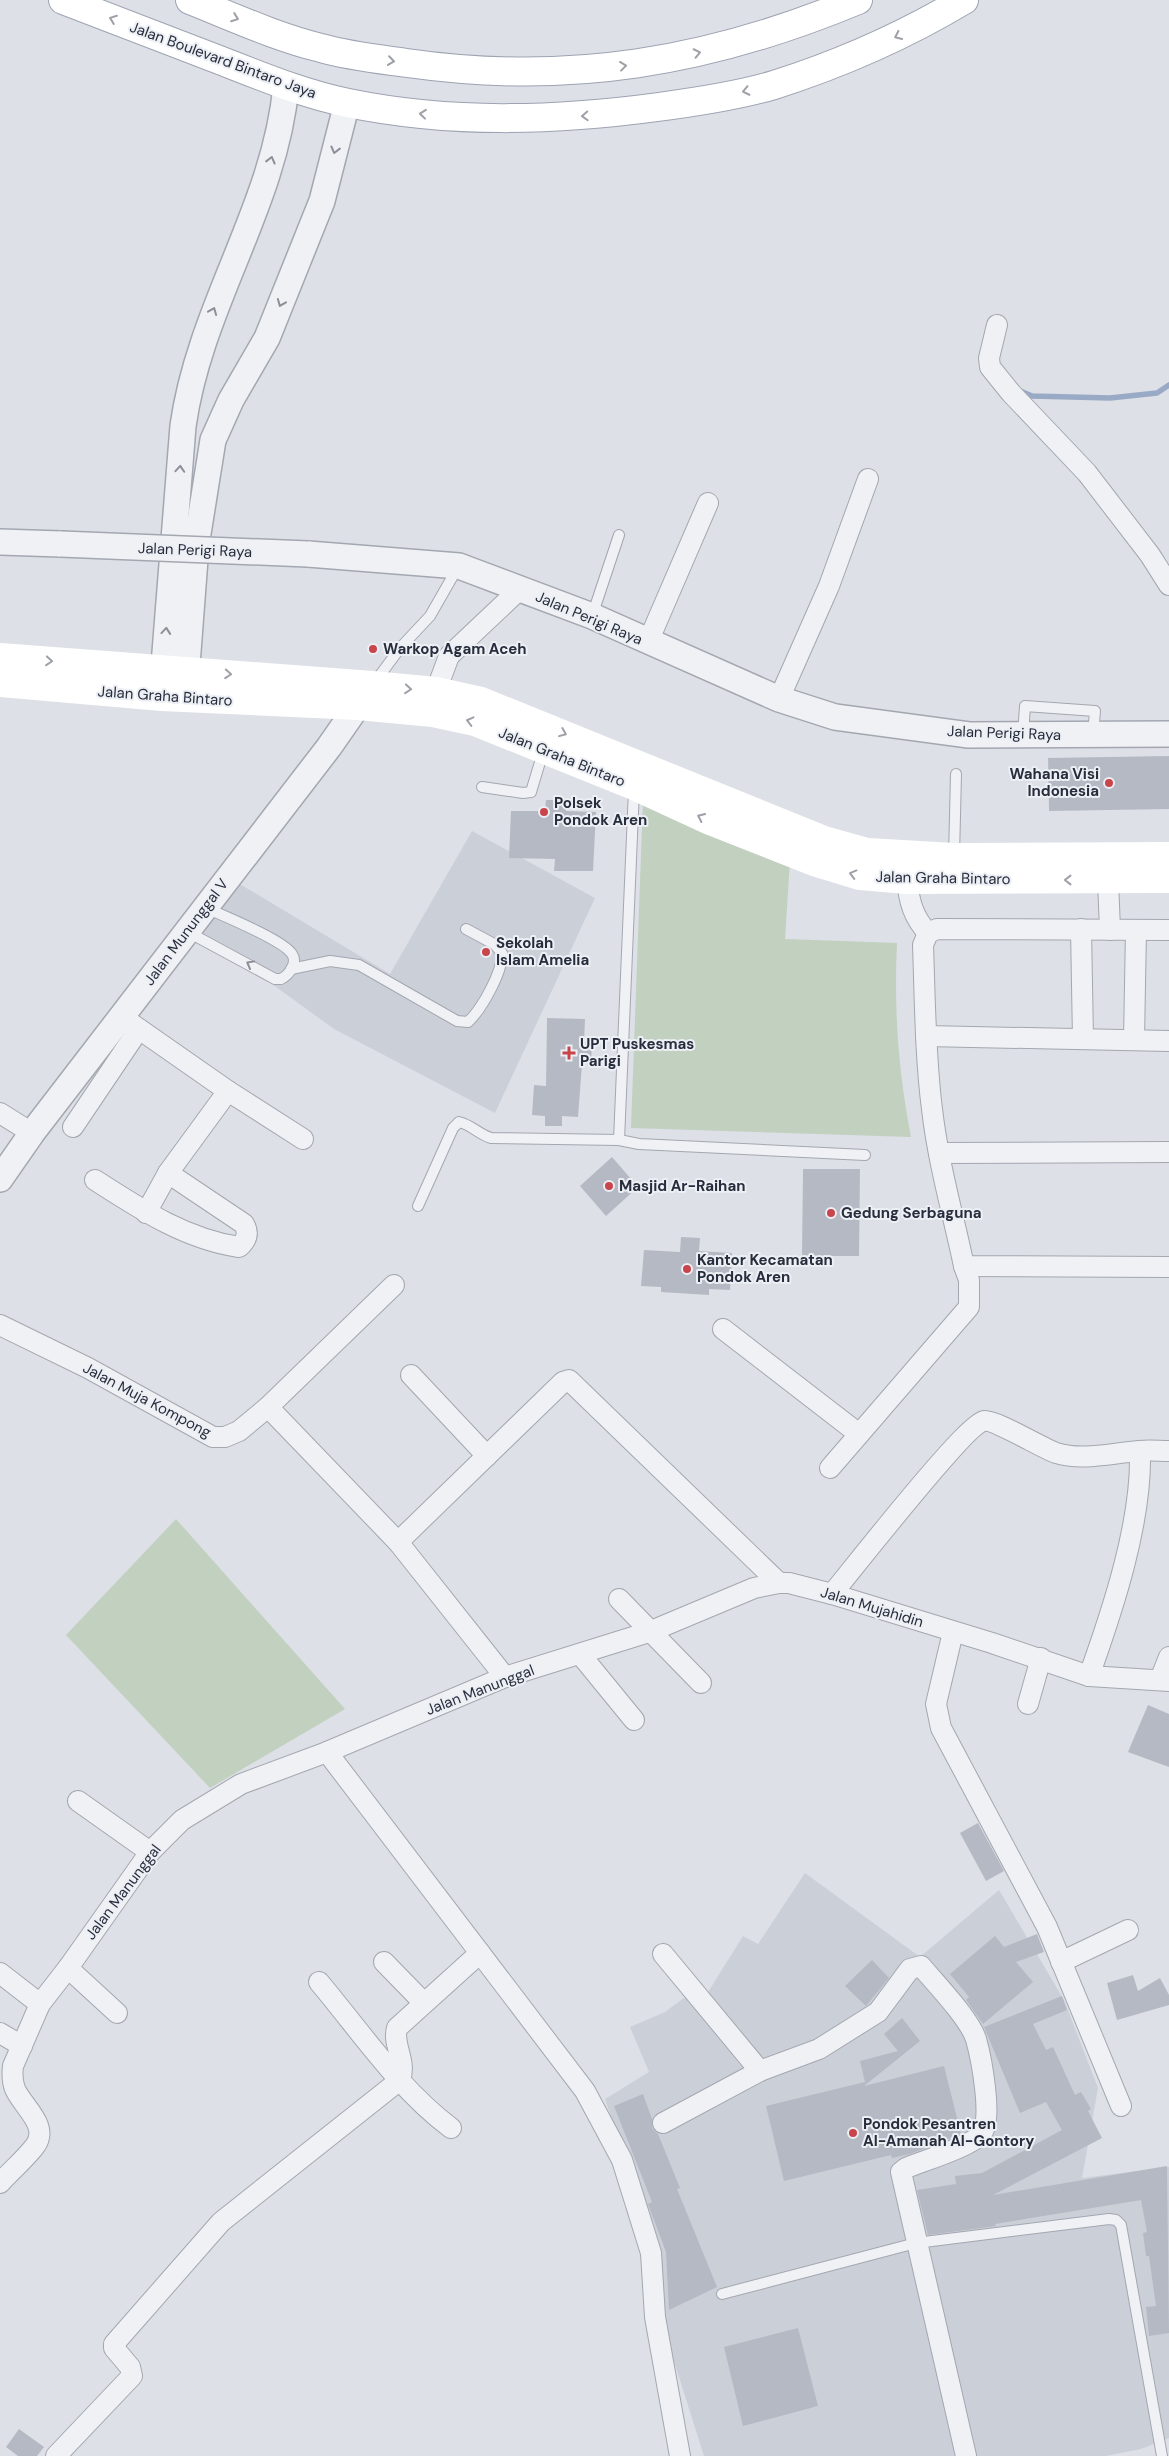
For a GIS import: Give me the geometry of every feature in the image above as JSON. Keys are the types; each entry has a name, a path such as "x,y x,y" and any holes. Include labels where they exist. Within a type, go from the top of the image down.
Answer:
{"main road":[{"name":"Jalan Boulevard Bintaro Jaya","path":"63,0 286,86 347,103 460,118 513,119 600,115 695,102 773,85 858,54 943,4"},
{"path":"190,0 284,37 322,49 457,70 516,72 605,68 730,46 813,19 858,0"},
{"name":"Jalan Graha Bintaro","path":"0,657 174,670 365,696 435,702 481,700 640,776 710,820 814,862 860,876 906,880 1107,868 1169,856"},
{"name":"Jalan Graha Bintaro","path":"0,683 174,698 365,696"},
{"name":"Jalan Graha Bintaro","path":"435,702 475,722 544,748 640,776 824,840 867,852 954,856 1107,868 1169,880"}],"street":[{"path":"174,698 183,426 188,391 210,317 263,190 284,109 286,86"},
{"path":"174,670 213,440 231,400 267,338 322,201 347,103"},
{"path":"997,325 989,358 990,367 1011,393 1087,473 1150,555 1169,585"},
{"path":"779,699 829,586 868,479"},
{"path":"648,642 708,503"},
{"name":"Jalan Perigi Raya","path":"0,542 308,554 459,566 592,616 779,699 834,717 969,735 1093,736 1169,734"},
{"path":"435,702 449,656 520,589"},
{"name":"Jalan Mununggal V","path":"3,1169 32,1133 130,1023 187,931 365,696"},
{"path":"1107,868 1110,930"},
{"path":"906,880 910,904 917,922 928,934"},
{"path":"830,1468 969,1307 969,1280 964,1266 939,1154 932,1109 926,1036 923,945 928,934 937,928 1169,930"},
{"path":"1081,929 1083,1039"},
{"path":"1134,1040 1136,930"},
{"path":"73,1127 130,1023 228,1091 303,1139"},
{"path":"926,1036 1169,1041"},
{"path":"146,1213 168,1173 228,1091"},
{"path":"0,1113 32,1133"},
{"path":"939,1154 1169,1152"},
{"path":"95,1180 146,1213 179,1230 229,1246 239,1247 244,1243 247,1237 244,1224 168,1173"},
{"path":"964,1266 1169,1267"},
{"name":"Jalan Muja Kompong","path":"0,1325 88,1368 212,1437 225,1437 239,1431 268,1407 394,1285"},
{"path":"723,1329 859,1434"},
{"path":"410,1374 487,1456"},
{"path":"398,1542 563,1382 569,1380 779,1583"},
{"path":"268,1407 398,1542 505,1677"},
{"path":"832,1594 914,1494 963,1439 980,1423 990,1421 1047,1450 1062,1455 1079,1457 1140,1451 1169,1451"},
{"path":"1089,1676 1107,1627 1131,1535 1141,1477 1140,1451"},
{"name":"Jalan Mujahidin","path":"580,1654 649,1632 754,1588 779,1583 832,1594 1041,1658 1089,1676 1164,1680"},
{"path":"619,1599 649,1632 701,1683"},
{"path":"953,1632 936,1704 941,1728 1047,1927 1121,2106"},
{"path":"580,1654 634,1720"},
{"name":"Jalan Manunggal","path":"0,2183 36,2145 40,2135 39,2126 15,2089 12,2076 13,2066 40,2004 68,1968 150,1852 182,1820 218,1796 241,1784 328,1752 505,1677 580,1654"},
{"path":"1164,1680 1169,1657"},
{"path":"1028,1704 1041,1658"},
{"path":"328,1752 585,2090 622,2160 651,2253 655,2317 680,2456"},
{"path":"78,1801 150,1852"},
{"path":"1061,1962 1128,1930"},
{"path":"56,2456 132,2376 130,2367 114,2348 114,2344 221,2222 400,2080 404,2066 395,2034 401,2022 480,1953"},
{"path":"663,1954 760,2071"},
{"path":"384,1962 423,2002"},
{"path":"663,2123 760,2071 820,2049 878,2012 910,1968 921,1966 965,2020 976,2040 988,2104 984,2132 975,2141 906,2168 902,2172 916,2243 966,2456"},
{"path":"68,1968 117,2013"},
{"path":"0,1972 40,2004"},
{"path":"319,1982 426,2109 452,2128"},
{"path":"0,2033 22,2046"}],"lane":[{"path":"592,616 619,535"},
{"path":"365,696 400,648 430,616 459,566"},
{"path":"482,787 523,793 531,792 544,748"},
{"path":"954,856 956,774"},
{"path":"619,1140 640,776"},
{"path":"206,907 287,948 293,954 294,961 291,970"},
{"path":"187,931 274,979 281,979 291,970 330,961 359,965 457,1021 468,1022 475,1015 489,990 502,961 502,953 494,944 466,929"},
{"path":"418,1206 453,1128 459,1122 471,1125 482,1135 491,1138 619,1140 639,1144 865,1154"},
{"path":"722,2294 916,2243 1109,2219 1116,2220 1120,2224 1162,2456"}],"shaded area":[{"name":"Sekolah Islam Amelia","path":"472,831 595,898 495,1113 334,1029 199,931 233,880 390,974"},
{"name":"Pondok Pesantren Al-Amanah Al-Gontory","path":"805,1873 920,1957 999,1890 1064,2000 1098,2088 1082,2178 1169,2167 1169,2438 1141,2449 1106,2456 704,2456 660,2317 657,2255 605,2099 649,2072 630,2027 665,2012 692,1992 705,1997 743,1936 758,1944"}],"green space":[{"path":"643,800 790,860 785,939 897,943 896,992 898,1040 911,1137 631,1128"},
{"path":"176,1519 345,1709 210,1788 66,1635"}],"building":[{"name":"Wahana Visi Indonesia","path":"1169,756 1169,809 1049,811 1048,758"},
{"path":"546,800 565,800 566,811 596,812 593,871 554,871 555,859 509,858 511,811 545,811"},
{"name":"UPT Puskesmas Parigi","path":"547,1018 585,1019 584,1042 592,1042 591,1064 582,1064 578,1117 562,1116 562,1126 545,1126 545,1116 532,1115 534,1085 546,1086"},
{"name":"Masjid Ar-Raihan","path":"612,1157 638,1187 606,1216 580,1186"},
{"name":"Gedung Serbaguna","path":"803,1169 860,1169 859,1256 802,1256"},
{"name":"Kantor Kecamatan Pondok Aren","path":"681,1237 700,1238 699,1251 732,1253 730,1290 709,1289 709,1295 661,1292 661,1287 641,1286 644,1250 680,1252"},
{"path":"1148,1705 1169,1714 1169,1767 1128,1752"},
{"path":"978,1823 1004,1871 986,1881 960,1833"},
{"path":"1037,1934 1044,1952 1016,1962 1033,1982 983,2024 966,2000 969,1997 950,1974 995,1936 1004,1947"},
{"path":"872,1960 889,1978 866,2006 845,1986"},
{"path":"1133,1975 1138,1991 1160,1978 1169,1995 1169,2005 1117,2020 1107,1983"},
{"path":"1062,1996 1067,2010 1033,2024 1046,2050 1053,2047 1075,2095 1081,2092 1091,2109 1088,2111 1102,2138 993,2195 1167,2166 1169,2333 1149,2336 1146,2307 1156,2306 1149,2256 1146,2256 1143,2233 1147,2232 1141,2200 995,2224 996,2226 928,2235 917,2190 956,2184 955,2176 982,2173 1062,2130 1046,2102 1020,2113 984,2027"},
{"path":"902,2018 920,2041 864,2086 944,2066 961,2134 910,2154 892,2158 891,2155 784,2181 766,2106 865,2082 860,2061 898,2051 884,2034"},
{"path":"643,2094 652,2119 652,2128 658,2134 680,2188 677,2189 717,2287 669,2310 666,2252 648,2204 652,2202 614,2106"},
{"path":"798,2328 818,2406 743,2426 724,2347"},
{"path":"19,2429 44,2447 37,2456 18,2456 6,2447"}],"waterway":[{"path":"1018,390 1032,396 1110,398 1157,393 1169,385"}],"place":[{"name":"Warkop Agam Aceh","path":"373,649"},
{"name":"Wahana Visi Indonesia","path":"1109,783"},
{"name":"Polsek Pondok Aren","path":"544,812"},
{"name":"Sekolah Islam Amelia","path":"486,952"},
{"name":"UPT Puskesmas Parigi","path":"569,1053"},
{"name":"Masjid Ar-Raihan","path":"609,1186"},
{"name":"Gedung Serbaguna","path":"831,1213"},
{"name":"Kantor Kecamatan Pondok Aren","path":"687,1269"},
{"name":"Pondok Pesantren Al-Amanah Al-Gontory","path":"853,2133"}]}
